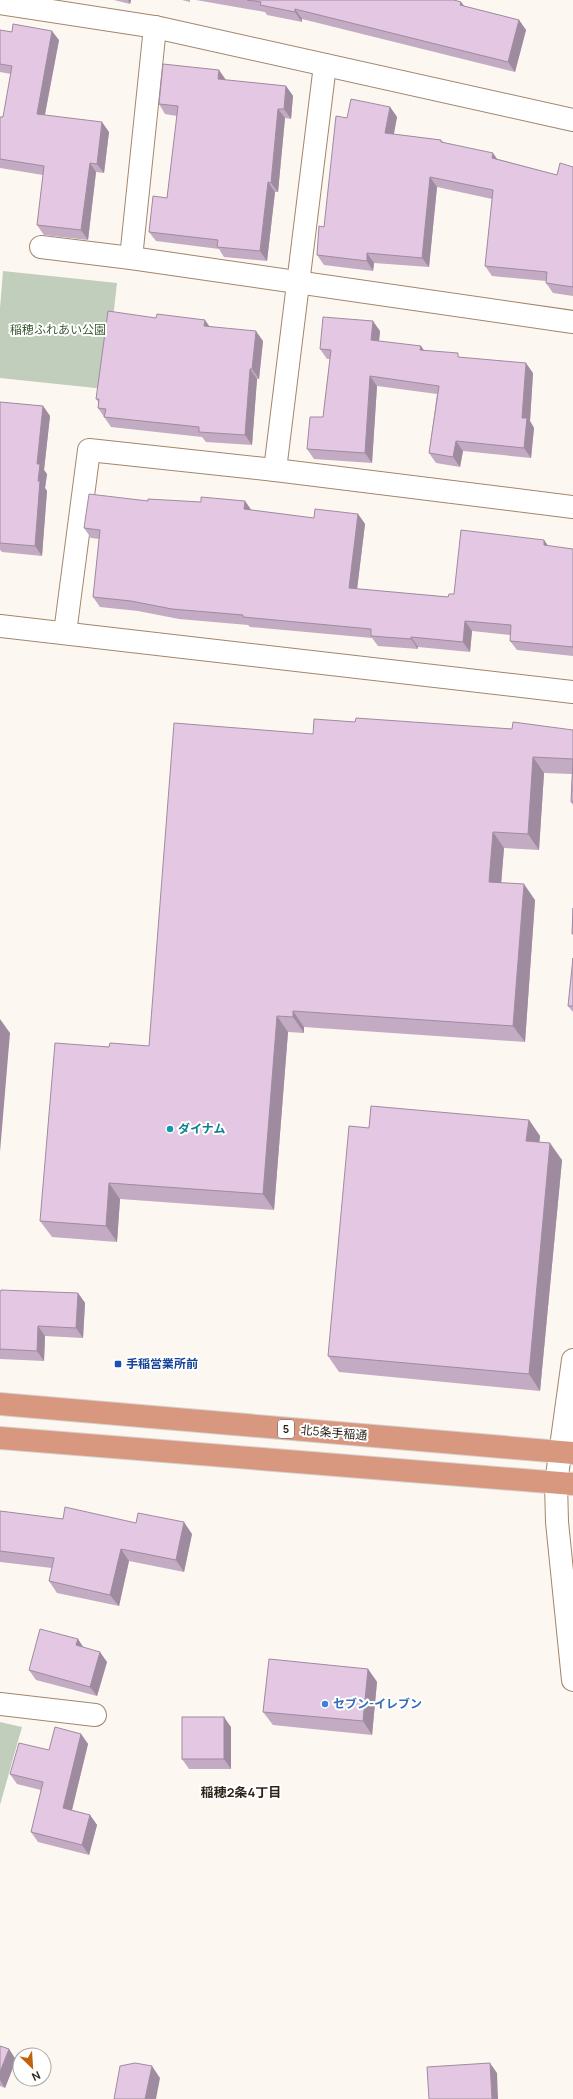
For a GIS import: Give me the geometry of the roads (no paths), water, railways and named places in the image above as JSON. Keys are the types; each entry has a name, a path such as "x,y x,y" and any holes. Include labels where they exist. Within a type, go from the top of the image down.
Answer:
{"highway":[{"name":"北5条手稲通","path":"0,1404 566,1452"},
{"path":"0,1438 564,1484"}],"street":[{"path":"0,3 155,27 573,120"},
{"path":"131,258 155,27"},
{"path":"275,470 325,65"},
{"path":"41,247 131,258 298,284 573,322"},
{"path":"65,633 89,450 275,470 573,507"},
{"path":"0,626 573,692"},
{"path":"573,1360 564,1484 557,1522 573,1680"},
{"path":"0,1704 95,1715"}],"place":[{"name":"ダイナム","path":"170,1129"},
{"name":"手稲営業所前","path":"118,1364"},
{"name":"セブン-イレブン","path":"325,1704"}],"district":[{"name":"稲穂2条4丁目","path":"241,1792"}],"park label":[{"name":"稲穂ふれあい公園","path":"58,330"}]}
